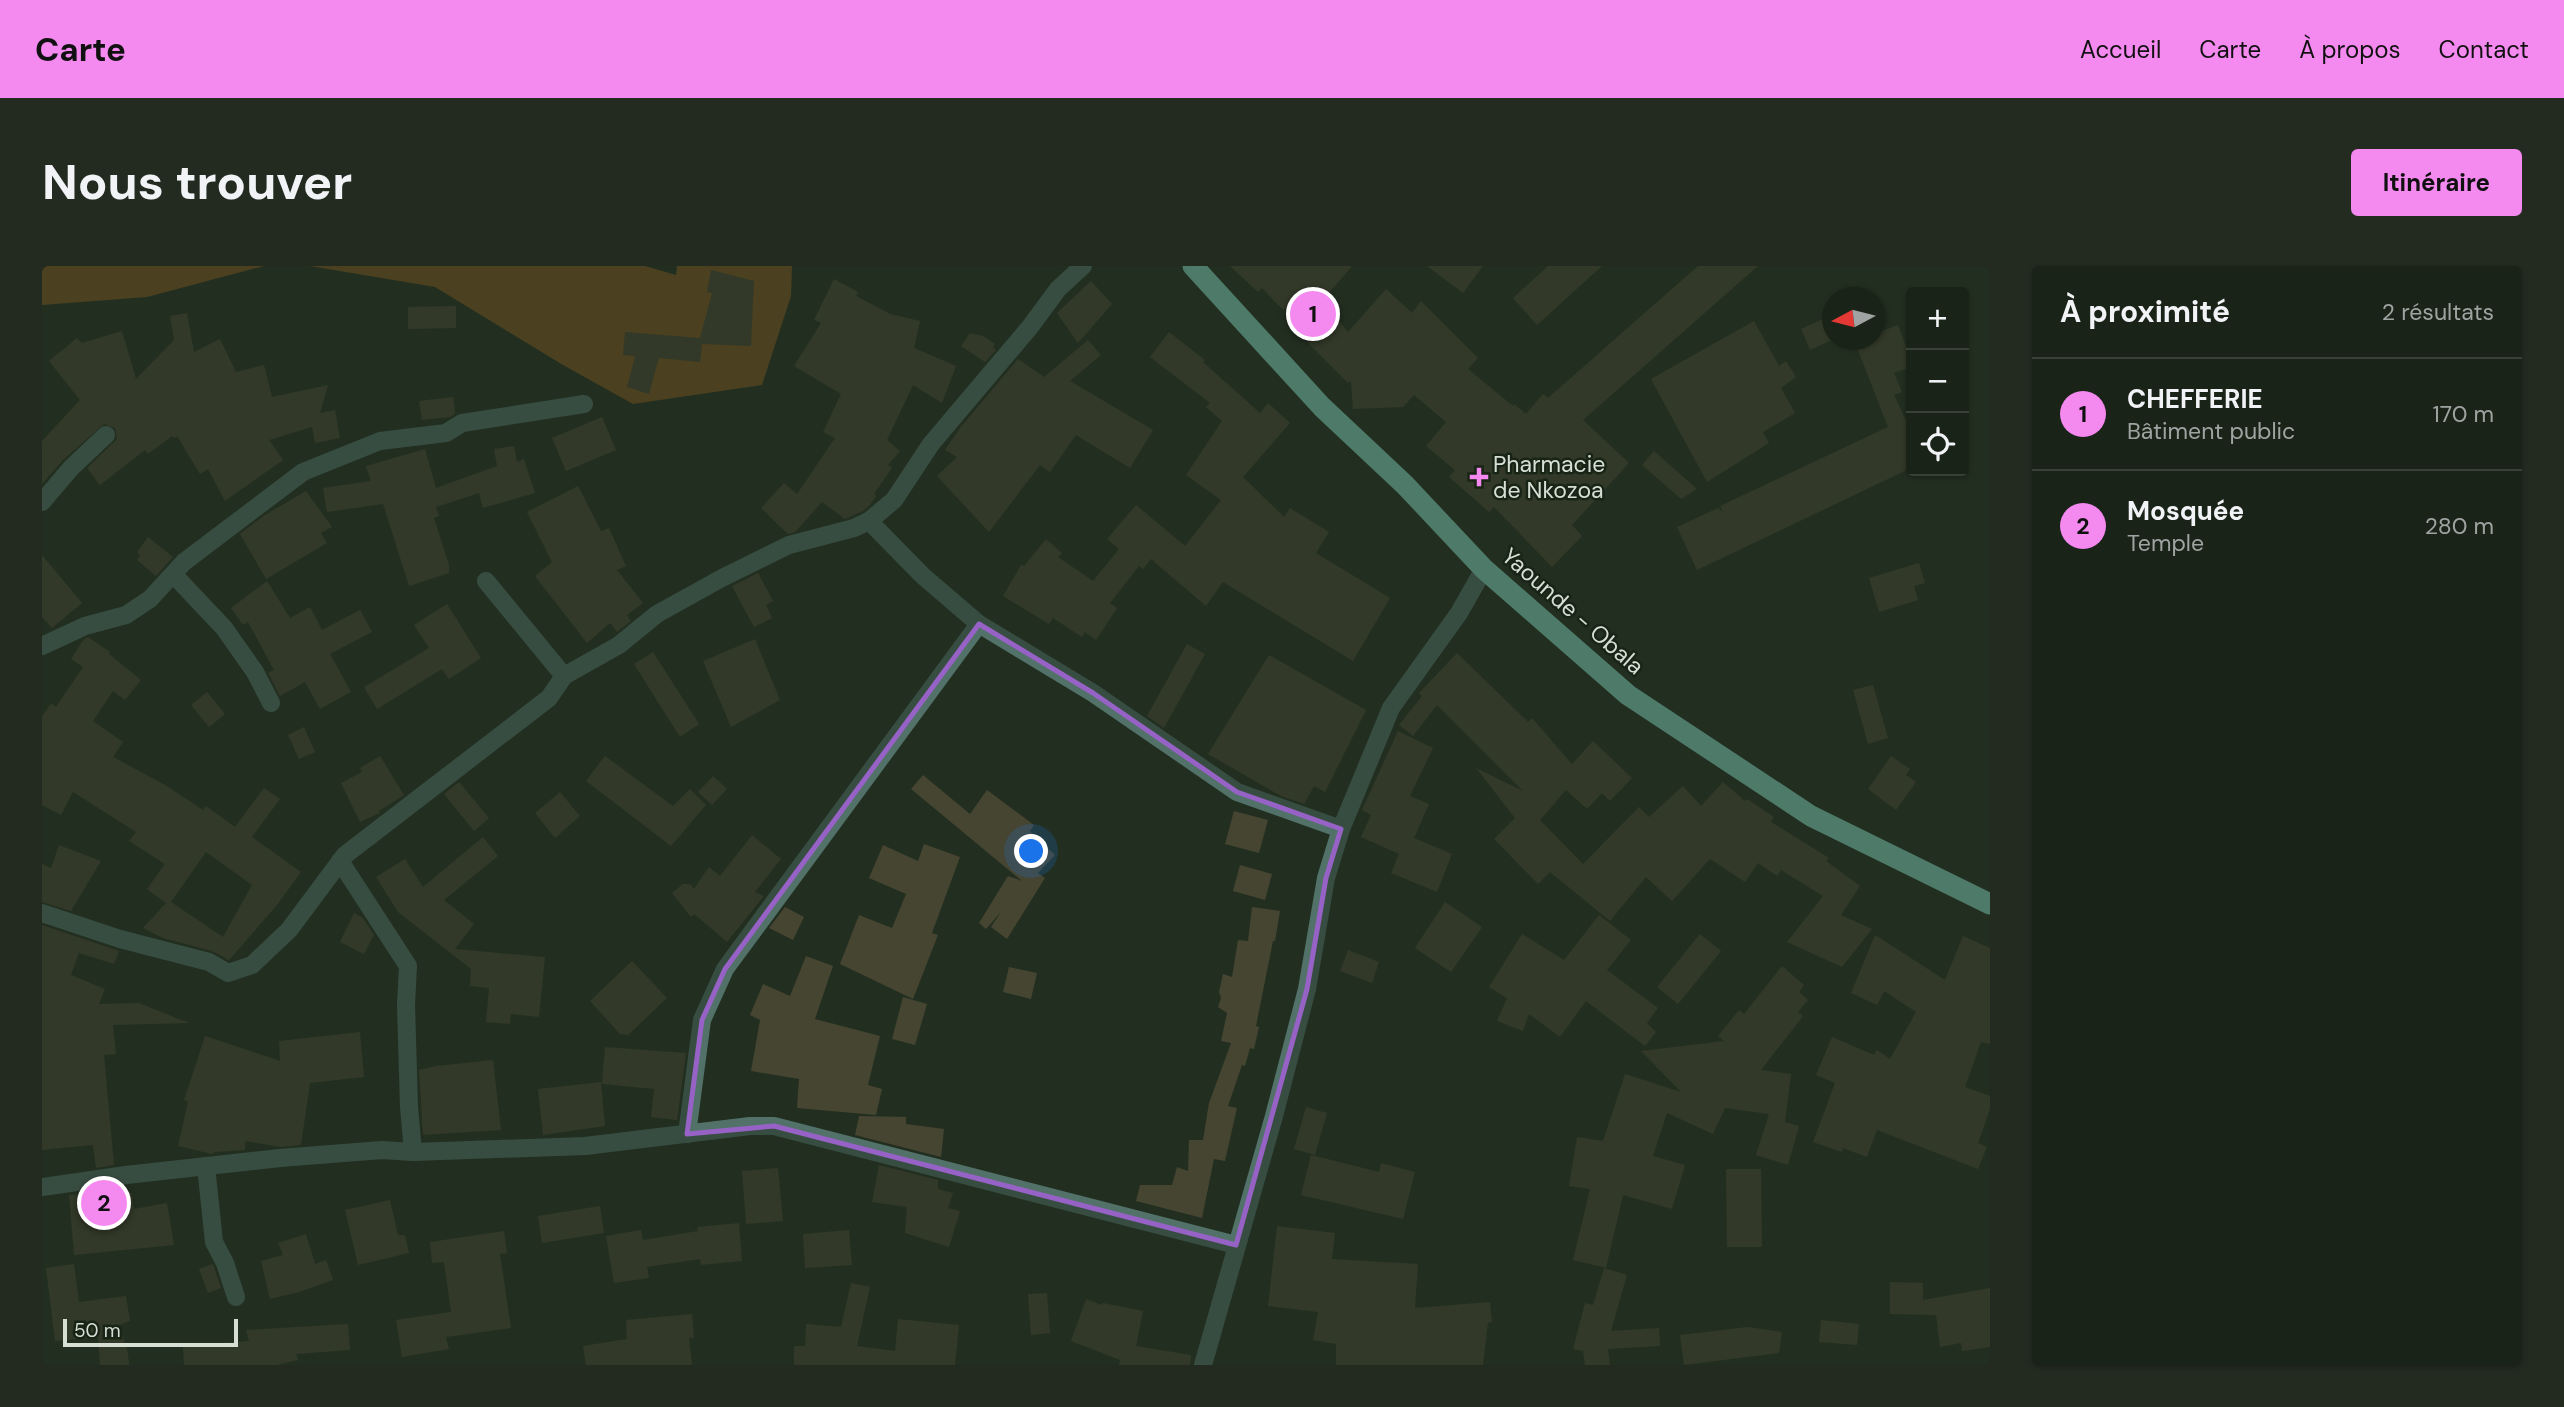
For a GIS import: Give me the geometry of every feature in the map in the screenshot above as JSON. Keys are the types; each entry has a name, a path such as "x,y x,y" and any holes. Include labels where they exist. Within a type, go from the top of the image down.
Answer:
{"highway":[{"name":"Yaounde - Obala","path":"1193,266 1322,407 1405,485 1484,569 1628,695 1811,816 1990,904"}],"street":[{"path":"42,913 120,939 209,962 228,973 251,965 289,930 340,861 549,698 564,676 619,645 657,614 722,578 789,545 854,528 869,521 894,500 931,444 1030,327 1058,289 1083,266"},
{"path":"42,646 85,626 126,615 150,599 184,562 303,472 380,441 446,433 462,423 584,404"},
{"path":"42,502 71,468 106,435"},
{"path":"869,521 923,576 979,624 1093,693 1237,792 1341,830"},
{"path":"1203,1365 1307,989 1326,878 1341,830 1391,708 1459,613 1484,569"},
{"path":"174,575 224,628 255,672 271,704"},
{"path":"486,581 564,676"},
{"path":"687,1133 702,1020 725,969 979,624"},
{"path":"340,861 408,966 406,1005 413,1152"},
{"path":"42,1187 206,1166 382,1150 413,1152 585,1146 750,1126 774,1126 1236,1245"},
{"path":"206,1166 214,1242 225,1263 236,1297"}],"highlighted area":[{"path":"979,624 1093,693 1237,792 1341,829 1326,878 1307,989 1236,1245 774,1126 687,1134 702,1020 725,969"}],"shaded area":[{"path":"42,266 264,266 147,297 42,305"},
{"path":"310,266 645,266 676,275 677,266 792,266 791,296 762,385 633,404 435,287"}],"building":[{"path":"1230,266 1352,266 1323,300 1348,332 1386,289 1412,313 1421,301 1478,358 1468,369 1526,414 1543,394 1548,398 1698,266 1758,266 1583,420 1629,463 1572,525 1582,536 1552,567 1494,507 1489,512 1449,477 1455,470 1426,446 1446,422 1414,395 1403,407 1353,409 1351,381 1348,383 1308,343 1311,341 1286,308 1283,310 1262,288 1258,292"},
{"path":"1427,266 1483,266 1463,293"},
{"path":"1548,266 1602,266 1537,325 1513,298"},
{"path":"711,270 754,281 751,346 702,344 700,362 659,358 649,394 627,387 635,356 623,355 625,332 700,338 712,293 707,292"},
{"path":"834,279 858,292 856,296 890,314 920,321 914,348 956,366 942,403 913,385 887,440 900,451 888,465 892,468 869,506 845,519 822,502 795,532 788,534 761,508 784,483 797,494 835,438 823,432 841,394 794,366 821,323 814,320"},
{"path":"1091,281 1112,304 1078,343 1057,313"},
{"path":"456,306 456,328 408,329 408,307"},
{"path":"187,313 194,352 220,339 236,372 264,365 272,397 328,385 320,413 335,410 340,438 315,443 312,427 269,440 283,460 225,501 208,469 200,474 177,436 172,436 148,454 145,450 100,485 87,468 117,439 115,428 104,424 63,460 42,484 42,441 80,400 49,361 77,338 82,343 122,331 136,379 174,340 170,316"},
{"path":"1822,320 1822,345 1810,350 1801,329"},
{"path":"1754,321 1779,366 1786,361 1796,377 1781,388 1795,413 1763,432 1769,443 1707,482 1651,379"},
{"path":"1898,325 1906,347 1906,369 1894,373 1902,392 1894,395 1906,420 1906,470 1697,570 1677,527 1718,508 1723,512 1720,506 1888,427 1858,350 1885,350 1885,330"},
{"path":"1169,332 1205,360 1203,362 1260,413 1268,403 1290,423 1243,477 1284,517 1290,508 1329,532 1316,553 1390,598 1353,661 1223,582 1206,606 1151,559 1143,569 1139,566 1110,603 1117,608 1096,640 1085,632 1082,637 1053,618 1049,624 1003,596 1021,565 1024,566 1046,539 1062,553 1058,557 1093,581 1119,549 1107,539 1136,505 1185,546 1221,500 1186,475 1222,421 1206,407 1210,403 1150,357"},
{"path":"970,333 983,336 995,344 993,347 996,350 985,362 961,346"},
{"path":"1088,340 1101,355 1070,381 1153,430 1130,468 1076,435 1050,472 1040,465 989,532 937,476 957,457 945,450 1018,359 1044,377"},
{"path":"453,397 455,414 422,420 419,401"},
{"path":"602,417 616,450 566,471 552,438"},
{"path":"514,446 517,462 524,459 535,493 483,508 479,493 436,507 439,516 434,518 449,565 449,573 409,586 383,504 327,512 323,488 371,481 366,466 425,449 436,488 497,466 494,449"},
{"path":"1654,451 1697,489 1681,499 1642,465"},
{"path":"578,486 601,531 609,528 626,566 617,570 643,603 627,615 631,621 617,632 610,623 587,643 535,576 552,562 527,512"},
{"path":"306,491 332,527 321,533 327,543 266,579 240,534 265,515"},
{"path":"148,537 173,557 156,576 137,560 140,555 137,552"},
{"path":"42,555 82,603 52,628 42,617"},
{"path":"1919,563 1925,583 1914,586 1918,600 1879,612 1869,578"},
{"path":"758,573 773,601 766,605 772,618 754,627 732,586"},
{"path":"267,581 290,618 310,607 322,630 360,610 372,632 330,654 351,692 320,709 305,682 280,696 268,673 274,670 248,622 243,625 231,608"},
{"path":"447,604 481,658 449,679 442,669 377,709 364,687 429,648 414,625"},
{"path":"88,637 110,652 109,654 141,680 125,700 113,691 93,721 123,742 113,757 165,785 203,810 206,806 235,827 264,788 280,799 252,837 301,872 277,905 229,960 212,951 163,938 143,928 166,903 147,889 165,864 129,841 136,832 73,792 61,815 42,805 42,717 51,703 56,707 83,667 71,659","holes":["206,852 252,885 223,937 171,902"]},
{"path":"755,639 780,700 731,727 703,661"},
{"path":"1187,644 1205,654 1164,728 1147,716"},
{"path":"653,652 699,724 680,737 634,664"},
{"path":"1457,653 1528,722 1532,718 1572,764 1593,741 1632,778 1610,801 1602,793 1587,809 1566,790 1540,820 1583,864 1639,807 1649,817 1683,786 1701,806 1723,782 1745,801 1747,799 1774,817 1771,822 1829,858 1826,861 1860,886 1841,915 1872,929 1842,967 1787,942 1823,896 1781,870 1777,876 1758,863 1745,882 1710,859 1672,901 1646,877 1610,921 1550,872 1538,884 1494,839 1515,818 1476,768 1523,791 1437,705 1413,736 1399,725 1422,696 1419,693"},
{"path":"1269,655 1366,710 1325,792 1314,786 1304,804 1281,796 1208,754"},
{"path":"1873,685 1888,738 1868,744 1853,690"},
{"path":"207,692 225,714 209,727 191,705"},
{"path":"304,727 315,752 299,759 288,735"},
{"path":"1398,731 1433,748 1410,796 1429,804 1414,838 1452,854 1437,892 1391,873 1399,854 1361,837 1371,815 1362,810"},
{"path":"380,756 404,795 379,811 380,813 360,822 341,783 362,772 360,768"},
{"path":"605,756 673,806 690,789 706,805 671,846 586,781"},
{"path":"1891,756 1910,769 1906,775 1916,782 1896,810 1868,789"},
{"path":"923,775 970,814 987,790 1034,825 1030,831 1055,855 1038,873 1045,878 1007,939 991,927 1001,912 986,929 979,923 1008,876 1022,881 911,789"},
{"path":"713,776 727,789 712,805 698,792"},
{"path":"459,782 489,818 474,831 444,794"},
{"path":"560,792 580,816 555,838 535,813"},
{"path":"1234,811 1268,820 1259,853 1225,844"},
{"path":"752,835 781,859 755,892 764,896 727,942 694,914 691,917 672,893 683,884 690,884 694,889 709,867 720,876"},
{"path":"483,837 498,856 444,900 474,924 455,949 545,957 539,1017 511,1014 510,1024 486,1022 489,988 470,986 471,969 398,912 376,877 405,859 423,887"},
{"path":"924,844 960,857 932,933 938,935 913,999 840,964 859,915 892,928 906,894 869,878 883,845 918,861"},
{"path":"59,845 101,861 71,911 42,902 42,864 51,868"},
{"path":"1240,865 1272,874 1265,900 1233,891"},
{"path":"1445,902 1482,927 1451,972 1415,948"},
{"path":"785,907 804,917 793,940 769,928"},
{"path":"1252,907 1280,911 1256,1026 1259,1027 1254,1049 1250,1048 1245,1066 1242,1065 1228,1106 1237,1108 1225,1161 1214,1159 1202,1218 1136,1201 1140,1185 1172,1185 1177,1167 1188,1171 1189,1140 1203,1140 1209,1103 1231,1043 1221,1041 1227,1013 1218,1007 1221,998 1219,992 1223,974 1232,977 1238,940 1248,941"},
{"path":"354,913 363,918 374,935 364,954 340,942"},
{"path":"1599,915 1631,940 1607,970 1658,1008 1647,1023 1656,1032 1645,1046 1586,1001 1560,1037 1529,1014 1523,1031 1497,1021 1507,998 1489,987 1522,934 1564,960"},
{"path":"42,925 119,951 114,964 79,953 71,975 105,989 99,1004 139,1003 189,1023 113,1025 116,1054 104,1055 114,1165 96,1168 93,1145 42,1150"},
{"path":"1700,934 1721,951 1678,1004 1657,987"},
{"path":"1875,935 1945,980 1963,936 1990,948 1990,1044 1981,1042 1965,1087 1990,1096 1990,1109 1978,1143 1987,1147 1978,1169 1877,1130 1867,1157 1843,1148 1842,1152 1813,1142 1835,1083 1816,1075 1832,1037 1874,1055 1877,1050 1890,1059 1916,1012 1884,991 1877,1005 1851,993"},
{"path":"1348,950 1379,962 1372,983 1340,971"},
{"path":"806,956 833,966 815,1019 880,1036 868,1085 882,1089 876,1115 797,1108 799,1079 751,1071 760,1020 750,1015 763,984 790,996"},
{"path":"632,961 667,998 628,1035 620,1034 590,1001"},
{"path":"1782,966 1804,985 1799,992 1808,1000 1798,1012 1803,1016 1761,1070 1791,1074 1785,1122 1799,1126 1788,1165 1756,1155 1769,1114 1725,1108 1713,1134 1667,1113 1653,1156 1685,1165 1672,1209 1623,1195 1606,1268 1573,1260 1590,1189 1569,1186 1577,1137 1603,1141 1625,1074 1681,1092 1641,1051 1724,1041 1718,1036 1739,1010 1744,1014"},
{"path":"1009,967 1037,973 1031,999 1003,992"},
{"path":"903,997 927,1004 915,1045 892,1039"},
{"path":"360,1032 364,1077 310,1083 301,1145 281,1147 245,1141 245,1150 212,1154 178,1146 188,1102 184,1100 205,1036 280,1061 279,1041"},
{"path":"605,1047 686,1053 677,1120 651,1117 654,1089 602,1084"},
{"path":"493,1060 501,1130 423,1135 419,1070"},
{"path":"601,1082 605,1126 543,1135 538,1089"},
{"path":"1306,1107 1327,1113 1315,1155 1294,1149"},
{"path":"859,1116 906,1117 906,1124 944,1129 941,1157 855,1135"},
{"path":"1311,1155 1379,1172 1381,1163 1415,1172 1403,1219 1301,1195"},
{"path":"879,1165 938,1180 938,1189 953,1193 948,1208 960,1211 949,1247 905,1233 907,1207 872,1202"},
{"path":"778,1168 783,1221 746,1224 742,1171"},
{"path":"1726,1169 1761,1169 1762,1247 1727,1247"},
{"path":"116,1188 117,1194 132,1193 134,1209 167,1203 174,1245 74,1255 69,1195 98,1193"},
{"path":"390,1200 398,1235 405,1235 409,1253 358,1265 345,1210"},
{"path":"600,1206 604,1233 542,1243 538,1216"},
{"path":"739,1223 742,1261 701,1265 700,1259 647,1267 649,1278 614,1283 606,1236 641,1230 643,1240 698,1231 697,1227"},
{"path":"1277,1226 1335,1233 1332,1259 1418,1264 1415,1308 1490,1302 1492,1322 1488,1323 1483,1365 1336,1365 1336,1344 1313,1340 1318,1312 1268,1306"},
{"path":"849,1230 852,1265 805,1268 803,1234"},
{"path":"504,1231 507,1253 500,1254 511,1328 446,1337 449,1349 402,1357 396,1320 451,1312 444,1262 432,1263 430,1242"},
{"path":"306,1234 315,1264 326,1260 333,1280 270,1299 261,1261 283,1255 278,1243"},
{"path":"74,1264 79,1302 126,1296 130,1321 119,1325 129,1365 100,1365 98,1337 55,1341 46,1268"},
{"path":"213,1264 221,1288 208,1293 199,1269"},
{"path":"1604,1268 1627,1275 1611,1331 1659,1328 1660,1346 1608,1349 1610,1365 1585,1365 1583,1351 1573,1349 1585,1303 1593,1305"},
{"path":"1890,1282 1923,1283 1923,1300 1990,1288 1990,1347 1962,1351 1961,1343 1940,1347 1936,1315 1890,1314"},
{"path":"851,1283 870,1287 857,1346 895,1351 898,1319 959,1325 955,1365 794,1365 794,1346 805,1346 806,1324 841,1327"},
{"path":"1047,1293 1050,1333 1031,1335 1028,1294"},
{"path":"1086,1299 1102,1305 1103,1303 1143,1311 1136,1346 1191,1355 1190,1365 1119,1365 1120,1360 1071,1341"},
{"path":"692,1314 694,1338 689,1338 692,1365 586,1365 583,1346 627,1339 626,1320"},
{"path":"1821,1320 1859,1324 1857,1345 1819,1342"},
{"path":"348,1324 350,1350 296,1354 298,1360 277,1365 184,1365 183,1346 249,1341 246,1330"},
{"path":"1748,1327 1782,1332 1779,1353 1684,1365 1680,1335"}],"place":[{"name":"CHEFFERIE","path":"1313,314"},
{"name":"Pharmacie de Nkozoa","path":"1479,477"},
{"name":"Mosquée","path":"104,1203"}]}
